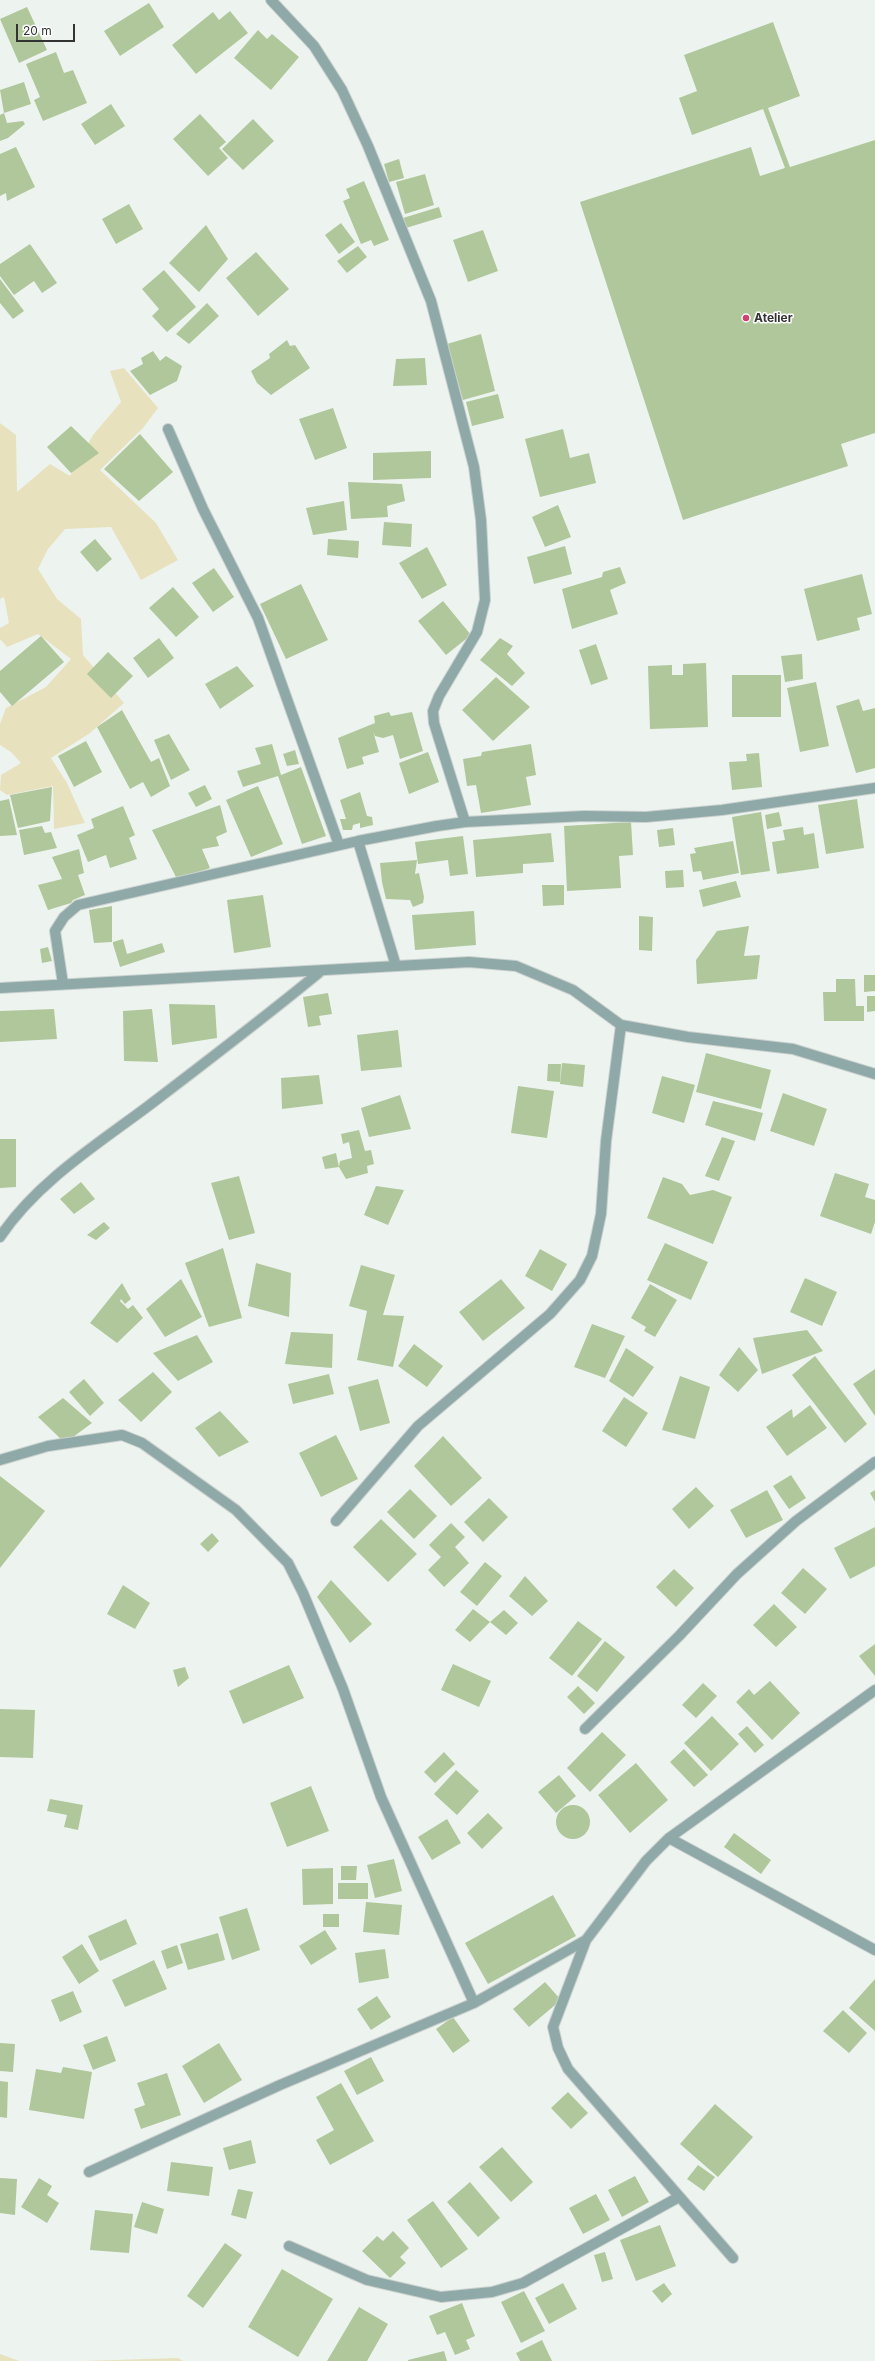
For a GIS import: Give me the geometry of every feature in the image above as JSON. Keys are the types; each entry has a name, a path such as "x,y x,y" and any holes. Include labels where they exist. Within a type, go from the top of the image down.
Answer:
{"street":[{"path":"271,0 314,46 342,90 368,146 431,301 474,467 481,520 485,600 477,632 439,696 433,711 434,723 465,822"},
{"path":"168,429 203,509 258,618 339,845"},
{"path":"63,984 56,931 64,917 78,905 358,840 465,822 584,816 669,815 722,810 875,788"},
{"path":"358,840 396,966"},
{"path":"0,988 469,962 516,966 573,990 621,1025 688,1037 793,1049 875,1074"},
{"path":"0,1236 36,1195 77,1159 253,1027 321,971"},
{"path":"336,1521 418,1426 550,1314 580,1280 592,1256 601,1214 606,1141 621,1025"},
{"path":"0,1460 48,1446 122,1435 142,1443 236,1510 288,1563 303,1593 343,1689 381,1797 474,2003"},
{"path":"585,1729 679,1636 737,1574 796,1521 875,1462"},
{"path":"733,2258 568,2069 558,2048 553,2027 586,1940 646,1861 669,1838 875,1690"},
{"path":"669,1838 875,1950"},
{"path":"89,2172 280,2084 474,2003 586,1940"},
{"path":"290,2246 367,2280 441,2297 492,2292 523,2283 679,2197"}],"shaded area":[{"path":"124,368 158,408 143,428 100,470 156,523 178,560 141,580 111,527 65,529 48,549 38,569 57,599 81,619 83,655 124,703 90,733 51,758 67,783 85,823 54,829 53,786 7,795 0,790 1,775 21,763 11,752 0,745 0,724 6,708 46,687 71,659 38,634 7,647 0,639 0,628 9,623 4,597 0,599 0,423 16,435 17,492 50,464 70,476 93,435 121,402 110,371"},
{"path":"0,2354 19,2361 0,2361"},
{"path":"178,2358 183,2361 83,2361"}],"building":[{"path":"149,3 164,27 120,56 104,31"},
{"path":"27,7 47,50 19,63 0,19"},
{"path":"230,11 248,33 196,74 172,45 213,12 219,20"},
{"name":"Atelier","path":"773,22 800,96 768,108 790,167 875,140 875,433 841,444 848,466 683,520 580,202 751,147 760,176 785,168 763,109 692,135 679,98 697,91 684,55"},
{"path":"258,30 267,39 272,34 299,57 271,90 234,58"},
{"path":"56,52 64,73 73,70 87,103 43,121 34,100 40,97 26,64"},
{"path":"24,82 31,104 4,113 0,90"},
{"path":"111,104 125,126 95,145 81,124"},
{"path":"4,113 7,123 23,121 25,124 8,138 0,141 0,115"},
{"path":"200,114 226,142 219,148 228,158 208,176 173,139"},
{"path":"253,119 274,141 243,170 222,149"},
{"path":"16,147 35,187 7,201 6,193 0,196 0,154"},
{"path":"399,159 404,178 389,182 384,164"},
{"path":"425,174 434,205 405,214 396,182"},
{"path":"364,181 389,240 374,246 371,240 361,244 343,201 350,198 346,189"},
{"path":"129,204 143,229 116,244 102,219"},
{"path":"439,207 442,217 406,228 403,218"},
{"path":"341,223 355,242 339,254 325,235"},
{"path":"206,225 228,259 199,292 169,263"},
{"path":"483,230 498,271 468,282 453,240"},
{"path":"30,244 57,283 42,293 34,281 14,295 0,276 0,264"},
{"path":"358,246 367,257 347,273 337,261"},
{"path":"256,252 289,289 258,316 226,278"},
{"path":"164,270 196,307 167,332 152,316 159,309 142,289"},
{"path":"0,279 24,311 13,319 0,303"},
{"path":"207,303 219,316 189,344 176,334"},
{"path":"481,334 495,391 463,400 447,344"},
{"path":"287,340 290,346 295,345 310,368 271,395 257,383 251,371 270,358 269,354"},
{"path":"153,351 160,361 166,356 182,366 177,381 150,395 130,371 143,364 141,358"},
{"path":"425,358 427,385 393,386 396,359"},
{"path":"498,394 504,418 472,426 466,402"},
{"path":"333,408 347,448 315,460 299,419"},
{"path":"71,426 99,453 71,473 47,447"},
{"path":"563,429 570,458 589,453 596,483 540,497 525,439"},
{"path":"140,434 173,472 139,501 104,469"},
{"path":"431,451 431,478 373,480 373,453"},
{"path":"348,482 402,484 405,501 387,506 388,517 351,519"},
{"path":"344,501 347,530 313,535 306,508"},
{"path":"558,505 571,537 545,547 532,517"},
{"path":"384,522 412,524 411,547 382,545"},
{"path":"95,539 112,559 97,572 80,552"},
{"path":"328,539 359,541 358,558 327,555"},
{"path":"565,546 572,574 534,584 527,557"},
{"path":"427,547 447,585 422,599 399,563"},
{"path":"620,567 626,583 610,590 618,614 572,629 562,589 602,577 603,572"},
{"path":"214,568 234,597 213,612 192,583"},
{"path":"862,574 872,614 857,618 860,630 817,641 804,589"},
{"path":"301,584 328,640 286,659 260,604"},
{"path":"173,587 199,617 176,637 149,608"},
{"path":"443,601 471,635 446,655 418,621"},
{"path":"41,636 64,662 12,706 0,692 0,671"},
{"path":"159,638 174,658 148,678 133,658"},
{"path":"500,638 513,646 507,654 525,673 512,686 480,660"},
{"path":"596,644 608,679 591,685 579,650"},
{"path":"108,652 133,676 111,698 87,674"},
{"path":"802,654 803,679 785,682 781,656"},
{"path":"706,663 708,727 650,729 648,666 672,665 672,675 683,675 683,664"},
{"path":"237,666 254,686 220,709 205,684"},
{"path":"732,675 781,675 781,717 732,717"},
{"path":"496,677 530,707 493,741 462,710"},
{"path":"816,682 829,746 800,752 787,688"},
{"path":"859,699 863,711 875,708 875,768 856,773 836,706"},
{"path":"122,710 151,762 159,758 170,786 151,797 143,782 130,789 97,727"},
{"path":"389,712 391,716 412,712 423,751 400,759 393,735 383,738 375,736 373,731 379,752 362,757 364,764 347,769 338,738 375,723 374,716"},
{"path":"169,734 190,770 171,780 154,740"},
{"path":"86,741 102,772 74,787 58,756"},
{"path":"272,744 281,775 301,767 326,836 302,844 278,776 243,787 237,771 261,764 255,748"},
{"path":"531,744 536,775 526,777 531,805 481,813 476,785 467,786 463,759 481,756 482,752"},
{"path":"295,750 299,764 287,766 283,754"},
{"path":"428,752 439,782 409,794 399,763"},
{"path":"759,753 762,787 732,790 729,762 747,761 746,754"},
{"path":"205,785 212,799 196,807 188,793"},
{"path":"258,786 283,844 251,857 226,800"},
{"path":"52,787 50,821 18,828 10,795"},
{"path":"360,792 367,816 372,817 373,825 360,828 360,823 353,825 352,830 343,830 340,819 346,819 340,800"},
{"path":"9,799 17,835 0,836 0,801"},
{"path":"857,799 864,848 826,854 818,805"},
{"path":"220,805 227,832 216,837 219,846 202,849 210,868 177,879 152,830"},
{"path":"123,806 135,835 129,838 137,859 110,868 106,855 88,862 77,835 94,828 91,819"},
{"path":"761,812 770,871 741,875 732,817"},
{"path":"779,812 782,826 767,829 765,815"},
{"path":"631,822 633,855 619,856 621,888 567,891 564,826"},
{"path":"42,826 45,833 51,832 57,848 24,855 19,830"},
{"path":"803,827 804,835 814,833 819,868 777,874 772,842 785,840 783,830"},
{"path":"673,828 675,845 659,847 657,830"},
{"path":"551,833 554,862 523,864 523,873 476,877 473,840"},
{"path":"463,836 468,874 450,876 448,860 418,864 415,842"},
{"path":"733,841 739,873 703,880 701,871 693,872 690,854 696,853 694,848"},
{"path":"79,849 84,873 78,875 85,895 73,900 71,903 48,910 38,885 62,879 52,857"},
{"path":"417,860 415,874 419,873 424,897 423,903 413,907 410,900 386,899 380,863"},
{"path":"683,870 684,887 666,888 665,871"},
{"path":"736,881 741,897 703,907 699,890"},
{"path":"542,885 564,885 564,905 543,906"},
{"path":"263,895 271,947 234,953 227,900"},
{"path":"112,906 112,942 94,943 89,910"},
{"path":"474,911 476,945 415,950 412,915"},
{"path":"639,916 653,917 652,951 639,950"},
{"path":"749,926 744,956 760,955 757,979 697,984 696,960 717,931"},
{"path":"123,939 127,954 162,943 165,952 120,967 113,942"},
{"path":"48,947 52,961 42,963 40,949"},
{"path":"864,975 875,975 875,991 864,992"},
{"path":"836,979 855,979 856,1006 864,1006 864,1021 824,1021 823,992 836,992"},
{"path":"328,993 332,1014 319,1016 321,1025 308,1027 303,997"},
{"path":"867,996 875,996 875,1011 867,1012"},
{"path":"169,1004 215,1005 217,1038 172,1045"},
{"path":"54,1009 57,1039 0,1042 0,1011"},
{"path":"152,1009 158,1062 124,1061 123,1011"},
{"path":"398,1030 402,1067 361,1071 357,1035"},
{"path":"706,1053 771,1070 761,1109 696,1092"},
{"path":"562,1063 585,1065 583,1087 560,1084"},
{"path":"548,1064 561,1064 560,1082 547,1081"},
{"path":"319,1075 323,1104 282,1109 281,1078"},
{"path":"662,1076 695,1085 684,1123 652,1113"},
{"path":"518,1086 554,1091 547,1138 511,1133"},
{"path":"783,1093 827,1109 814,1146 770,1131"},
{"path":"400,1095 411,1129 369,1137 361,1108"},
{"path":"713,1101 763,1113 755,1141 705,1125"},
{"path":"359,1130 365,1151 371,1150 374,1164 367,1166 368,1173 346,1179 339,1167 340,1161 352,1158 349,1142 343,1144 341,1134"},
{"path":"722,1137 735,1141 719,1181 705,1176"},
{"path":"0,1139 16,1139 16,1187 0,1188"},
{"path":"336,1153 339,1167 325,1169 322,1157"},
{"path":"835,1173 869,1184 865,1197 875,1200 875,1222 871,1234 820,1216"},
{"path":"239,1176 255,1233 229,1240 211,1183"},
{"path":"663,1177 682,1184 690,1195 713,1190 732,1197 713,1244 647,1218"},
{"path":"81,1182 95,1199 74,1214 60,1199"},
{"path":"376,1186 404,1190 388,1225 364,1215"},
{"path":"104,1222 110,1228 96,1240 87,1235"},
{"path":"665,1243 708,1262 691,1300 647,1280"},
{"path":"223,1248 242,1318 209,1327 185,1263"},
{"path":"540,1249 567,1264 552,1291 525,1276"},
{"path":"256,1263 291,1273 289,1317 248,1306"},
{"path":"361,1265 395,1275 383,1315 404,1316 393,1367 357,1360 367,1311 349,1306"},
{"path":"805,1278 837,1292 822,1326 790,1312"},
{"path":"181,1279 202,1317 165,1337 146,1309"},
{"path":"501,1279 525,1308 483,1341 459,1312"},
{"path":"122,1283 131,1299 125,1304 121,1299 120,1301 128,1309 133,1305 143,1318 117,1343 90,1323"},
{"path":"650,1284 677,1300 655,1337 644,1331 646,1327 631,1318"},
{"path":"592,1324 625,1336 605,1378 574,1367"},
{"path":"807,1330 823,1351 762,1374 753,1338"},
{"path":"291,1332 333,1334 332,1368 285,1364"},
{"path":"197,1335 213,1362 178,1381 153,1353"},
{"path":"414,1344 443,1366 427,1387 398,1366"},
{"path":"739,1347 758,1370 738,1392 719,1375"},
{"path":"626,1348 654,1367 633,1397 609,1381"},
{"path":"815,1356 867,1424 845,1443 792,1375"},
{"path":"875,1369 875,1416 853,1384"},
{"path":"153,1372 172,1392 141,1422 118,1400"},
{"path":"329,1374 334,1394 293,1404 288,1384"},
{"path":"680,1376 710,1387 695,1439 662,1430"},
{"path":"84,1379 104,1403 90,1416 69,1392"},
{"path":"378,1379 390,1423 360,1431 348,1387"},
{"path":"624,1397 648,1413 626,1447 602,1431"},
{"path":"63,1398 92,1423 65,1443 38,1417"},
{"path":"810,1405 827,1428 787,1456 766,1427 792,1409 793,1418"},
{"path":"220,1411 249,1442 219,1457 195,1428"},
{"path":"336,1435 358,1479 321,1497 299,1453"},
{"path":"443,1436 482,1478 451,1506 414,1466"},
{"path":"791,1475 806,1498 789,1509 773,1486"},
{"path":"0,1476 45,1511 0,1568"},
{"path":"696,1487 714,1506 689,1529 672,1509"},
{"path":"410,1489 437,1516 414,1539 387,1512"},
{"path":"767,1490 783,1520 746,1538 730,1510"},
{"path":"875,1490 875,1502 870,1493"},
{"path":"489,1498 508,1517 483,1542 464,1522"},
{"path":"381,1519 417,1554 388,1582 353,1547"},
{"path":"451,1523 465,1537 455,1547 469,1563 444,1587 428,1570 441,1557 429,1545"},
{"path":"875,1527 875,1566 850,1579 834,1548"},
{"path":"212,1533 219,1541 208,1552 200,1544"},
{"path":"485,1562 502,1576 477,1606 460,1592"},
{"path":"803,1568 827,1589 805,1614 781,1593"},
{"path":"674,1569 694,1588 676,1607 656,1587"},
{"path":"525,1576 548,1601 532,1616 509,1596"},
{"path":"331,1580 372,1624 350,1643 317,1597"},
{"path":"123,1585 150,1603 135,1629 107,1614"},
{"path":"774,1604 797,1627 776,1647 753,1625"},
{"path":"473,1609 490,1622 470,1642 455,1630"},
{"path":"504,1610 518,1623 506,1635 490,1622"},
{"path":"578,1621 602,1639 572,1676 549,1658"},
{"path":"605,1641 625,1657 597,1692 577,1676"},
{"path":"875,1644 875,1676 859,1656"},
{"path":"453,1664 491,1681 479,1707 441,1690"},
{"path":"289,1665 304,1698 243,1724 229,1691"},
{"path":"185,1667 189,1678 178,1687 173,1670"},
{"path":"770,1681 800,1713 772,1740 736,1702 749,1689 754,1695"},
{"path":"703,1683 717,1696 696,1718 682,1705"},
{"path":"578,1686 595,1703 584,1714 567,1697"},
{"path":"0,1709 35,1710 33,1758 0,1757"},
{"path":"712,1716 739,1744 711,1771 684,1743"},
{"path":"747,1726 764,1745 755,1753 738,1734"},
{"path":"602,1732 626,1755 590,1792 567,1768"},
{"path":"684,1749 708,1775 694,1787 670,1762"},
{"path":"444,1752 455,1764 435,1783 424,1772"},
{"path":"636,1763 668,1800 630,1833 598,1795"},
{"path":"456,1770 479,1791 457,1815 434,1794"},
{"path":"559,1775 576,1796 556,1813 538,1792"},
{"path":"311,1786 329,1831 287,1847 270,1803"},
{"path":"50,1799 83,1805 78,1830 64,1827 67,1815 47,1811"},
{"path":"576,1805 583,1807 588,1812 590,1822 588,1832 583,1837 570,1839 563,1837 558,1832 556,1819 558,1812 563,1807"},
{"path":"488,1813 503,1828 482,1849 467,1833"},
{"path":"447,1819 461,1843 432,1860 418,1837"},
{"path":"734,1833 771,1860 761,1874 724,1847"},
{"path":"394,1859 402,1891 375,1898 367,1865"},
{"path":"341,1866 357,1866 356,1880 341,1880"},
{"path":"333,1868 333,1904 303,1905 302,1869"},
{"path":"338,1883 368,1883 368,1899 338,1899"},
{"path":"553,1895 576,1936 488,1984 465,1943"},
{"path":"366,1902 402,1905 399,1935 363,1932"},
{"path":"247,1908 260,1950 232,1960 219,1917"},
{"path":"323,1914 339,1914 339,1927 323,1927"},
{"path":"126,1919 137,1944 100,1961 88,1936"},
{"path":"325,1930 337,1949 311,1965 299,1946"},
{"path":"218,1933 225,1960 188,1970 180,1944"},
{"path":"82,1944 99,1971 79,1984 62,1957"},
{"path":"177,1945 183,1963 167,1969 161,1951"},
{"path":"385,1949 389,1978 359,1983 355,1953"},
{"path":"154,1960 167,1989 125,2007 112,1980"},
{"path":"875,1979 875,2031 849,2008"},
{"path":"545,1982 561,2000 529,2027 513,2009"},
{"path":"73,1991 82,2012 60,2022 51,2000"},
{"path":"377,1996 391,2017 371,2030 357,2009"},
{"path":"843,2010 867,2033 849,2053 823,2031"},
{"path":"453,2017 470,2041 453,2053 436,2029"},
{"path":"107,2036 116,2061 93,2070 83,2045"},
{"path":"0,2043 15,2044 13,2072 0,2071"},
{"path":"219,2043 242,2080 204,2103 182,2066"},
{"path":"371,2057 384,2081 357,2095 344,2071"},
{"path":"63,2067 92,2072 84,2119 29,2110 36,2069 61,2073"},
{"path":"167,2073 181,2115 141,2129 134,2109 145,2105 137,2083"},
{"path":"0,2081 8,2082 7,2118 0,2117"},
{"path":"341,2083 374,2141 330,2165 316,2140 334,2130 316,2097"},
{"path":"568,2092 588,2113 571,2129 551,2108"},
{"path":"715,2104 753,2137 718,2177 680,2144"},
{"path":"251,2140 256,2163 229,2170 223,2148"},
{"path":"502,2147 533,2182 511,2202 479,2167"},
{"path":"171,2162 213,2167 209,2196 167,2191"},
{"path":"698,2165 715,2177 704,2191 687,2179"},
{"path":"635,2176 649,2202 622,2217 608,2190"},
{"path":"0,2178 17,2179 15,2215 0,2213"},
{"path":"39,2178 52,2186 47,2195 59,2203 47,2223 21,2207"},
{"path":"470,2182 500,2218 478,2237 447,2202"},
{"path":"238,2189 253,2192 246,2219 231,2215"},
{"path":"596,2194 610,2220 583,2234 569,2208"},
{"path":"433,2201 468,2249 441,2268 407,2220"},
{"path":"142,2202 164,2209 157,2234 134,2227"},
{"path":"95,2210 133,2214 129,2253 90,2250"},
{"path":"660,2225 676,2266 636,2281 620,2240"},
{"path":"393,2231 409,2248 400,2257 406,2263 390,2278 362,2251 377,2236 383,2241"},
{"path":"225,2243 242,2255 203,2308 187,2296"},
{"path":"605,2252 613,2279 602,2282 594,2255"},
{"path":"282,2269 333,2299 298,2357 248,2327"},
{"path":"563,2283 577,2309 549,2324 535,2298"},
{"path":"664,2283 672,2294 662,2303 652,2291"},
{"path":"524,2291 545,2331 521,2343 501,2302"},
{"path":"462,2303 475,2336 466,2340 470,2349 455,2355 445,2332 437,2335 429,2316"},
{"path":"359,2307 388,2324 367,2361 327,2361"},
{"path":"542,2340 552,2361 520,2361 516,2353"},
{"path":"444,2351 447,2361 408,2361 408,2360"}],"place":[{"name":"Atelier","path":"746,318"}]}
